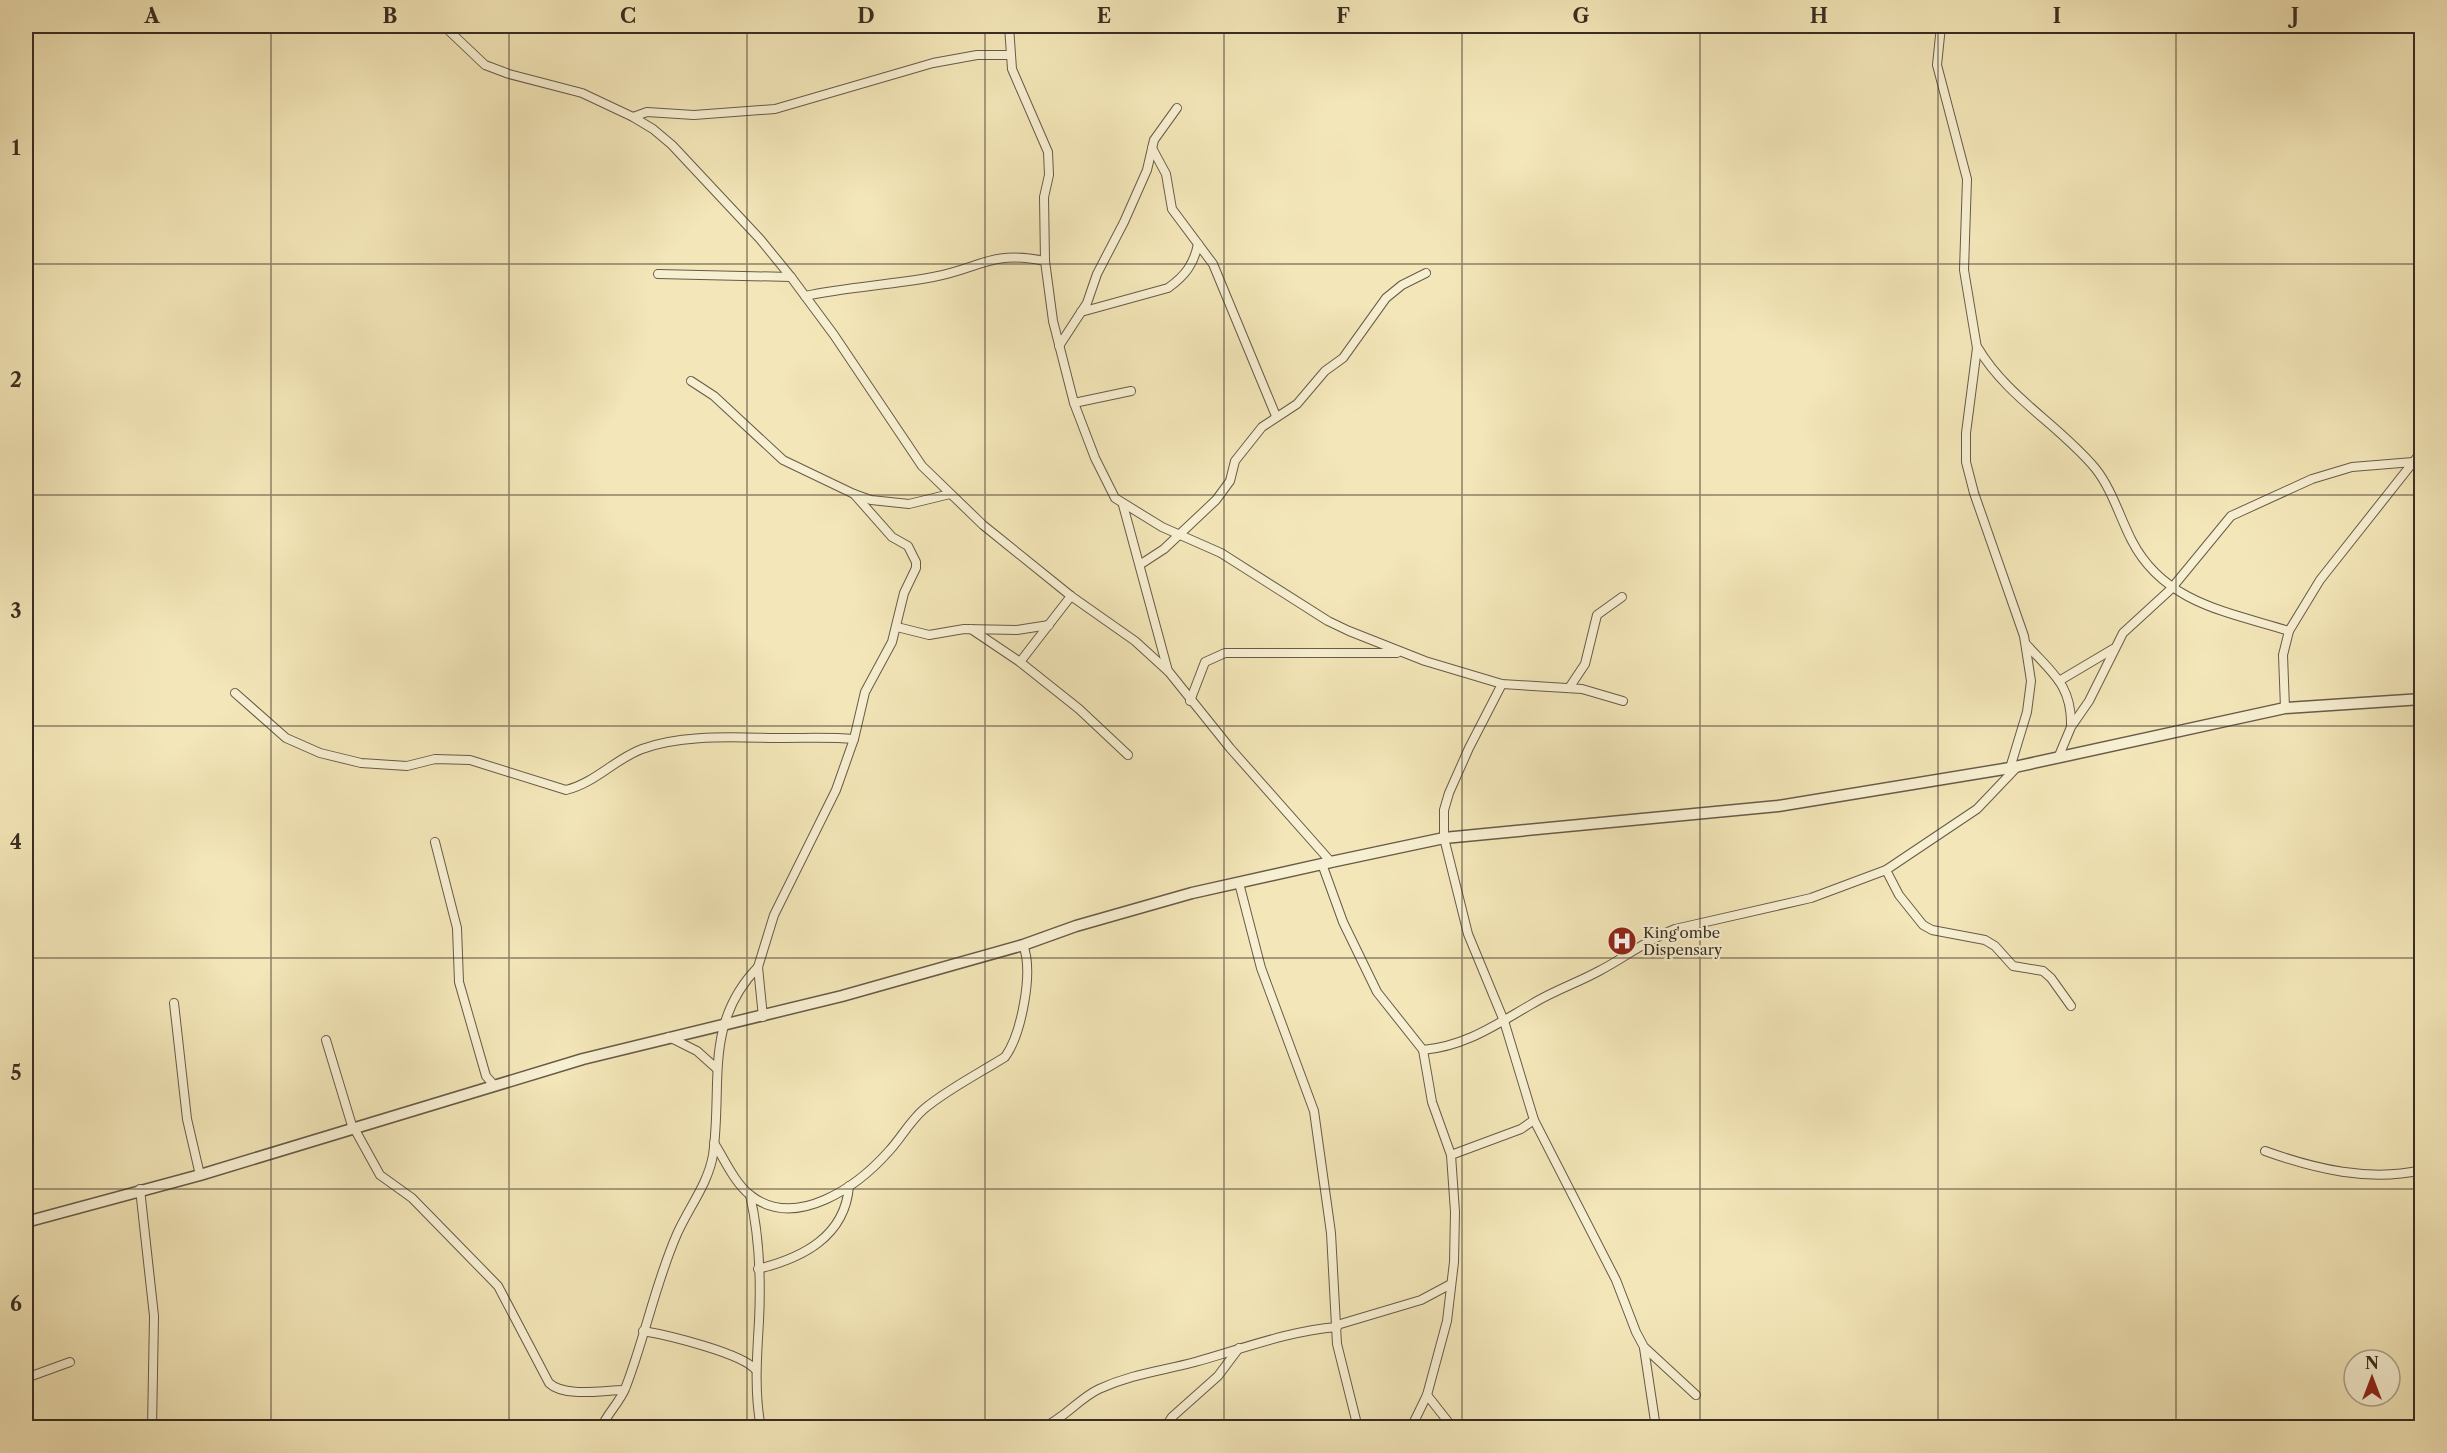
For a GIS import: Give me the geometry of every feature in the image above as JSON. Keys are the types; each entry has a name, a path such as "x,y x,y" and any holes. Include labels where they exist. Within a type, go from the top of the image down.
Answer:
{"street":[{"path":"444,26 485,65 509,74 582,93 633,117 653,129 672,145 760,239 791,277 834,335 907,448 983,525 1071,596 1135,641 1169,672 1190,701 1327,863 1343,922 1377,992 1423,1050 1432,1102 1451,1155 1455,1212 1447,1321 1427,1395 1411,1428"},
{"path":"1010,26 1010,55 1017,82 1048,152 1049,175 1044,197 1045,261 1059,346 1074,403 1108,487 1123,504 1179,535 1221,553 1337,626 1404,653 1502,684 1569,688 1597,692 1623,700"},
{"path":"1423,1050 1462,1043 1533,1003 1601,970 1658,936 1675,929 1811,898 1886,870 1977,809 2014,767 2028,712 2031,681 2026,644 1974,493 1966,462 1966,433 1977,348 1964,270 1967,179 1938,66 1941,26"},
{"path":"633,117 647,112 704,115 775,109 933,63 977,55 1010,55"},
{"path":"1059,346 1081,312 1096,274 1139,188 1152,148 1164,124 1177,108"},
{"path":"1152,148 1166,174 1172,209 1213,264 1276,416"},
{"path":"1081,312 1168,288 1181,279 1190,267 1198,244"},
{"path":"805,296 936,276 991,258 1016,256 1045,261"},
{"path":"658,273 791,277"},
{"path":"1141,564 1164,549 1225,489 1235,461 1262,427 1297,404 1325,371 1342,358 1390,294 1426,273"},
{"path":"1977,348 1997,378 2095,468 2145,563 2170,589 2202,604 2289,631"},
{"path":"692,381 714,396 783,460 854,494 871,500 909,504 950,494"},
{"path":"1074,403 1131,391"},
{"path":"2285,708 2283,656 2289,631 2314,588 2421,451"},
{"path":"2058,758 2071,727 2089,700 2114,649 2137,618 2170,589 2231,516 2251,505 2352,467 2413,462"},
{"path":"601,1428 624,1390 678,1232 702,1188 712,1158 718,1084 716,1068 722,1027 738,990 758,967 784,890 825,814 854,739 865,692 887,653 897,627 902,602 914,574 916,562 908,546 892,537 854,494"},
{"path":"1123,504 1141,564 1147,599 1169,672"},
{"path":"1020,662 1071,596"},
{"path":"1569,688 1585,664 1597,615 1622,597"},
{"path":"897,627 930,635 971,629 1017,630 1049,625"},
{"path":"971,629 1020,662 1079,709 1128,755"},
{"path":"2026,644 2060,681 2069,696 2071,727"},
{"path":"2060,681 2114,649"},
{"path":"1190,701 1205,662 1225,652 1404,653"},
{"path":"1502,684 1449,793 1444,810 1444,838 1468,934 1504,1021 1534,1120 1568,1192 1616,1280 1644,1347 1656,1428"},
{"path":"235,693 286,738 320,753 361,763 407,765 435,759 470,760 566,790 581,785 625,756 644,748 671,743 723,737 854,739"},
{"path":"26,1222 140,1189 201,1175 493,1084 669,1037 763,1017 1023,945 1076,926 1192,893 1327,863 1444,838 1778,806 2014,767 2285,708 2421,699"},
{"path":"435,843 457,928 459,982 463,999 486,1076 493,1084"},
{"path":"1886,870 1899,895 1923,926 1985,940 1995,946 2013,966 2043,971 2051,978 2071,1006"},
{"path":"1239,884 1261,968 1314,1111 1331,1233 1337,1344 1358,1428"},
{"path":"714,1143 735,1178 750,1195 772,1206 802,1206 824,1201 849,1185 888,1153 923,1110 1005,1057 1012,1046 1023,1006 1028,955 1023,945"},
{"path":"758,967 763,1017"},
{"path":"174,1003 186,1119 201,1175"},
{"path":"669,1037 697,1051 716,1068"},
{"path":"326,1040 354,1129 380,1175 412,1198 498,1286 549,1383 554,1388 570,1391 624,1390"},
{"path":"1451,1155 1521,1129 1534,1120"},
{"path":"2265,1151 2316,1167 2349,1173 2367,1175 2421,1170"},
{"path":"758,1269 799,1257 826,1237 847,1201 849,1185"},
{"path":"140,1189 154,1316 152,1428"},
{"path":"750,1195 758,1269 756,1370 761,1428"},
{"path":"1042,1428 1064,1416 1094,1391 1126,1377 1182,1365 1310,1330 1337,1326 1421,1300 1451,1284"},
{"path":"643,1331 703,1345 722,1354 742,1359 756,1370"},
{"path":"1644,1347 1696,1395"},
{"path":"1165,1428 1172,1418 1218,1376 1239,1348"},
{"path":"26,1378 70,1362"},
{"path":"1427,1395 1453,1428"}],"place":[{"name":"King'ombe Dispensary","path":"1622,941"}]}
